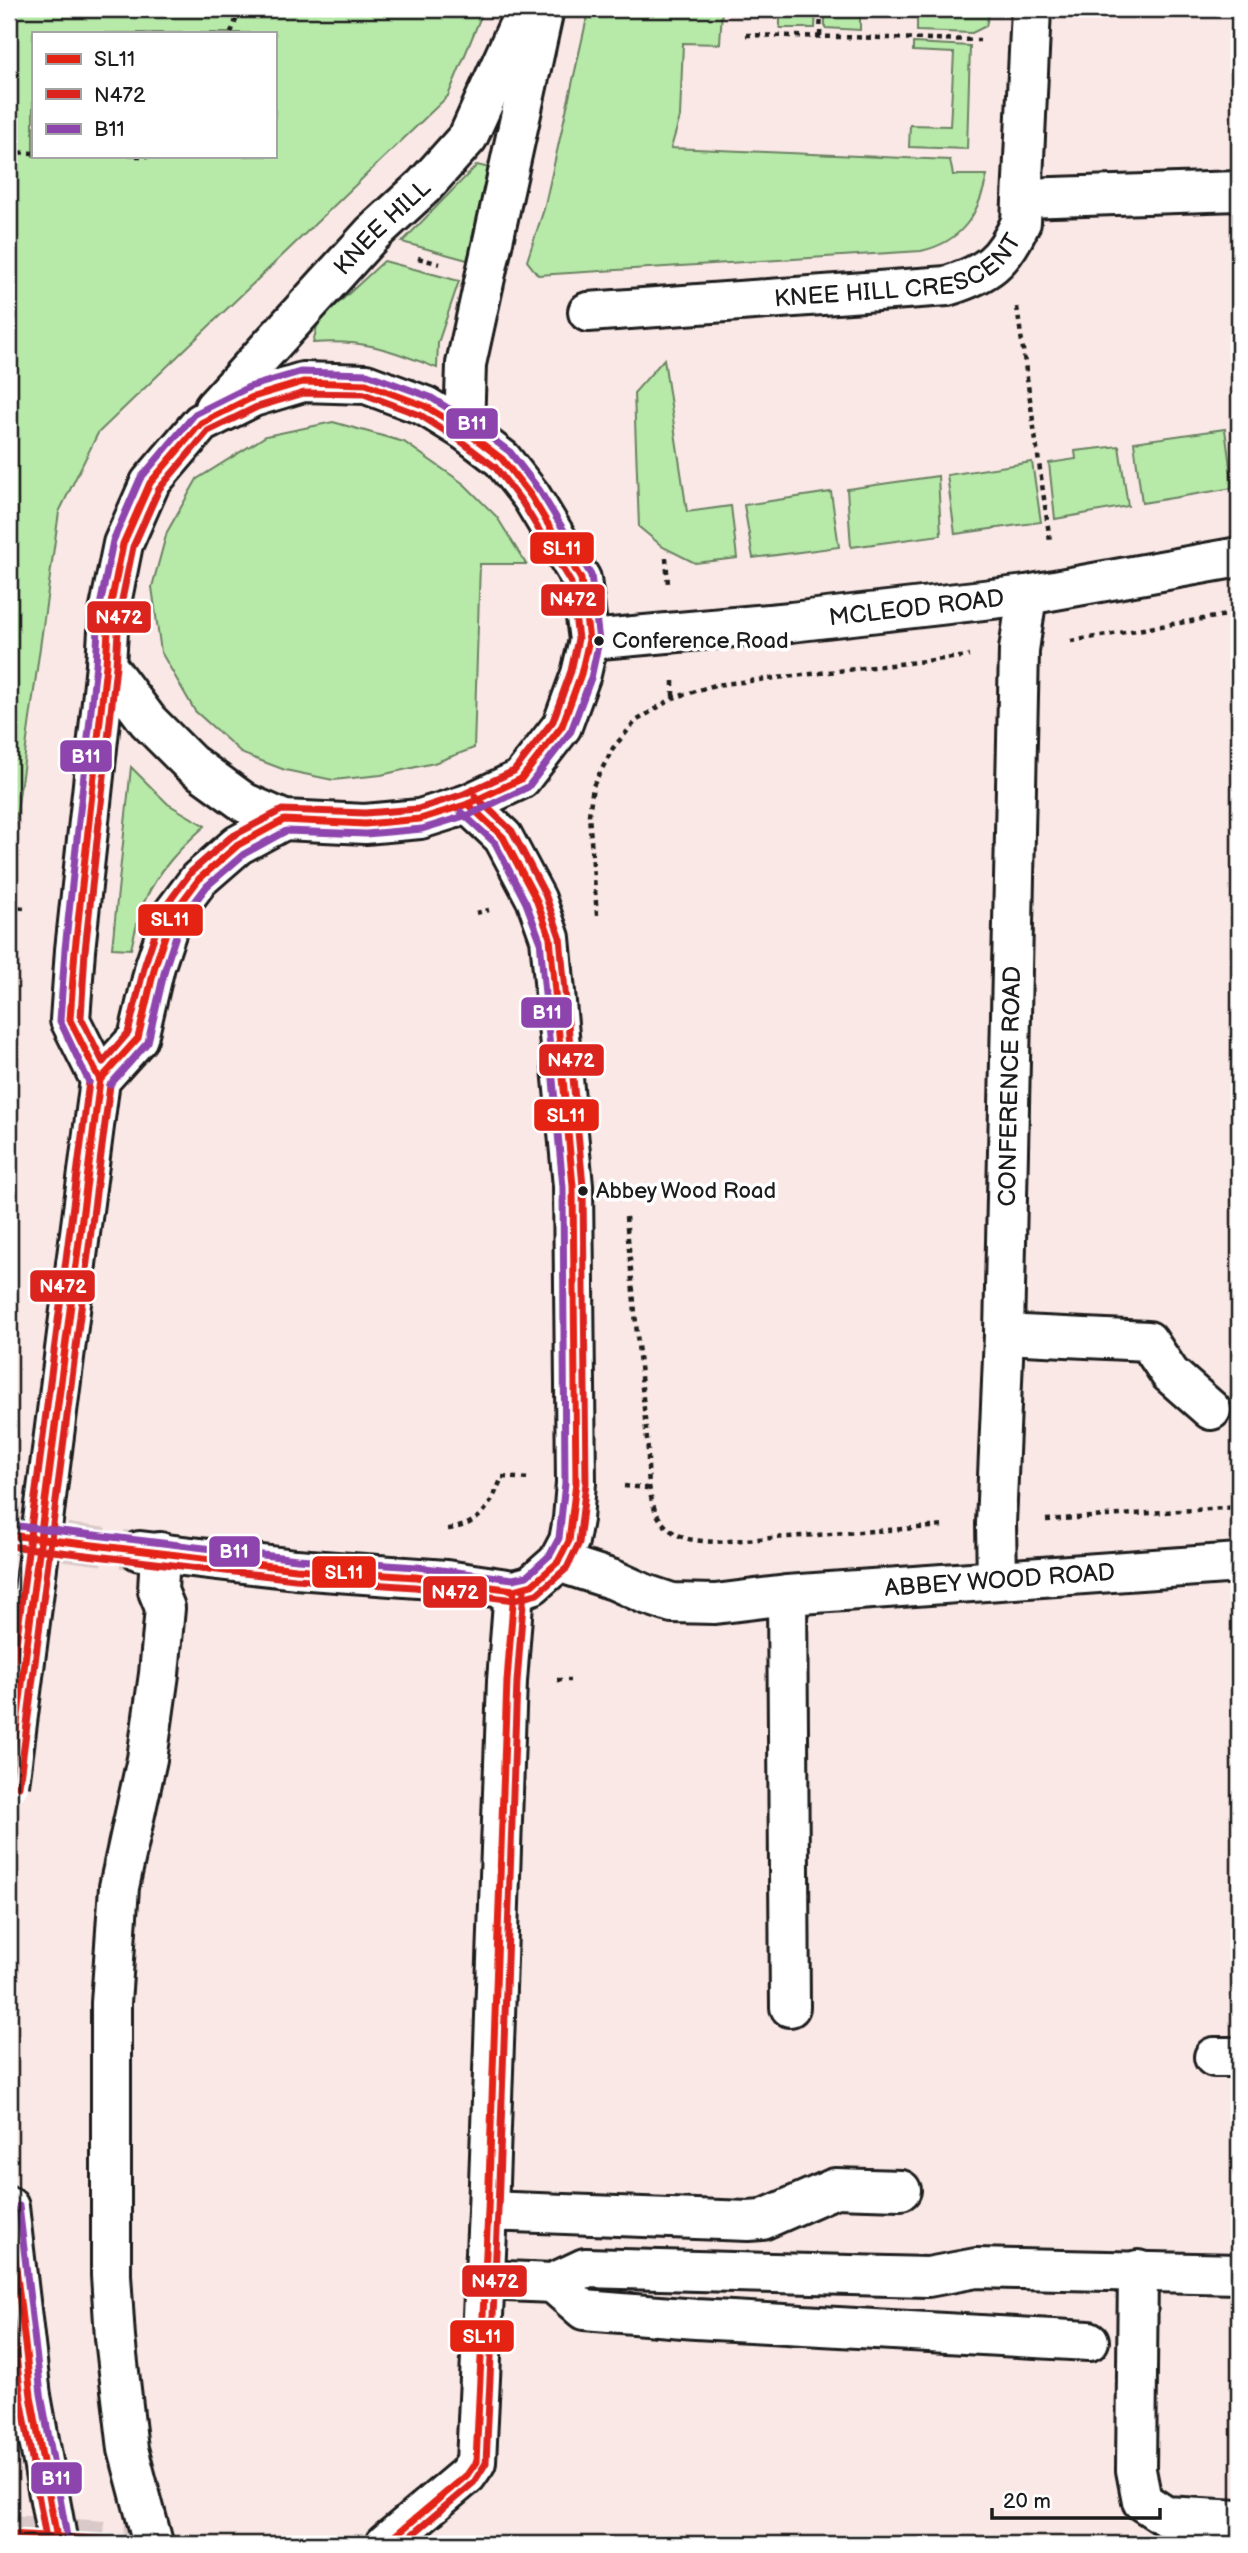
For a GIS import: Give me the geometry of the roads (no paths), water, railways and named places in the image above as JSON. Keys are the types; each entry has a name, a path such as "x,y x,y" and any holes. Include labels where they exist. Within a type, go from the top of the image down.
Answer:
{"main road":[{"name":"KNEE HILL","path":"201,423 253,397 303,382 366,384 425,406 464,430 502,459 558,536 581,579 589,640 581,674 562,726 521,779 468,804 420,820 365,824 284,820 245,803 190,763 148,721 106,665 109,612 123,544 150,483 201,423 372,234 424,186 468,137 526,9"},
{"path":"464,430 466,364 544,9"},
{"name":"KNEE HILL CRESCENT","path":"588,312 947,286 974,278 996,264 1011,244 1021,222 1031,25"},
{"path":"1023,198 1239,191"},
{"name":"MCLEOD ROAD","path":"589,640 791,622 1042,593 1239,557"},
{"name":"CONFERENCE ROAD","path":"997,1580 996,1524 1004,1334 1020,650 1042,593"},
{"path":"9,1785 100,1080 70,1020 106,665"},
{"path":"169,2544 128,2449 115,2338 111,2275 111,2003 119,1887 147,1759 159,1674 164,1608 150,1551 296,1569 416,1577 514,1590 532,1585 558,1562 569,1541 576,1483 573,1186 550,938 536,899 503,837 468,804"},
{"path":"100,1080 138,1038 155,966 172,915 199,879 238,845 284,820"},
{"path":"1004,1334 1148,1341 1170,1374 1211,1410"},
{"name":"ABBEY WOOD ROAD","path":"558,1562 614,1580 671,1603 715,1604 787,1595 1239,1563"},
{"path":"384,2544 467,2475 476,2462 507,1681 514,1590"},
{"path":"787,1595 790,2007"},
{"path":"488,2211 748,2221 762,2220 835,2188 901,2190"},
{"path":"9,2207 31,2396 58,2544"},
{"path":"484,2280 553,2283 585,2268 928,2277 976,2268 1239,2274"},
{"path":"1139,2270 1136,2470 1142,2501 1165,2516 1239,2520"},
{"path":"553,2283 584,2310 696,2319 1089,2341"}],"tunnel":[{"path":"9,1535 140,1551"},
{"path":"9,2534 168,2544"}],"place":[{"name":"Conference Road","path":"599,641"},
{"name":"Abbey Wood Road","path":"583,1191"}]}
